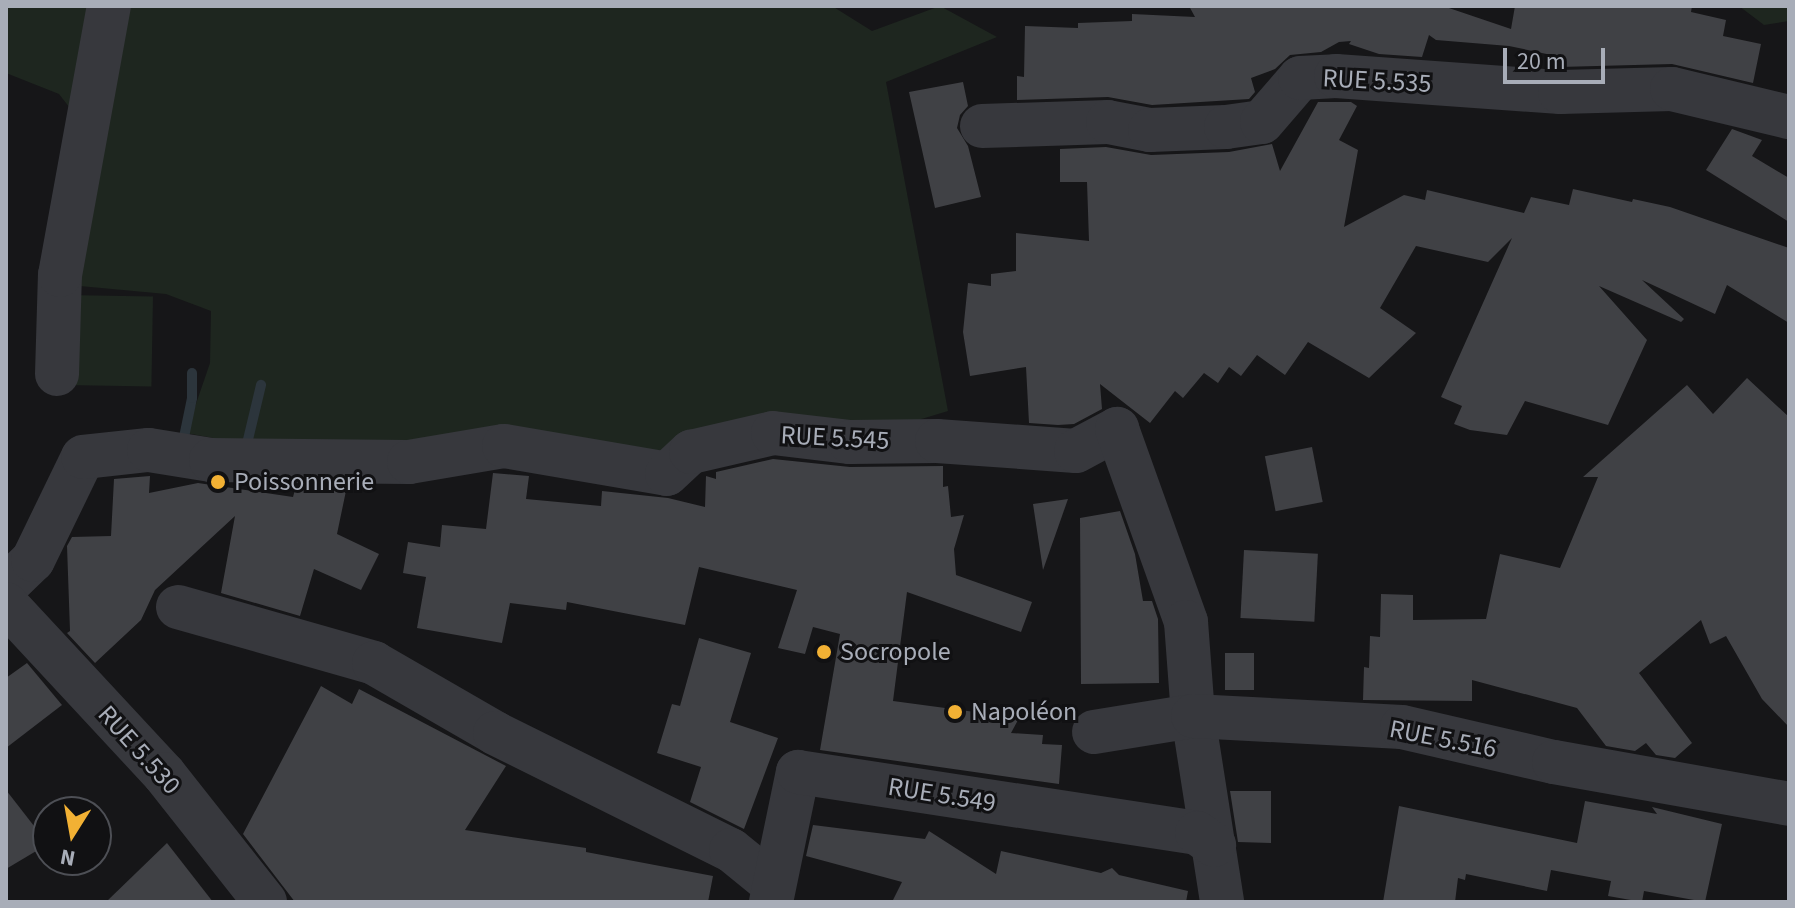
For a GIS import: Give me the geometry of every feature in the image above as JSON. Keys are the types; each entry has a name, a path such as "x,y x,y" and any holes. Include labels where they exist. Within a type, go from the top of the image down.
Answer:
{"street":[{"path":"57,374 60,275 109,6"},
{"name":"RUE 5.535","path":"982,126 1108,122 1150,130 1226,127 1262,122 1300,78 1336,76 1560,92 1672,89 1789,117"},
{"name":"RUE 5.545","path":"6,586 33,560 83,457 149,450 211,460 409,462 504,446 667,474 691,452 773,433 850,442 937,441 1076,451 1117,429 1186,622 1193,716 1222,902"},
{"name":"RUE 5.530","path":"6,604 164,774 265,902"},
{"path":"178,607 374,663 415,683 495,733 731,850 772,893"},
{"name":"RUE 5.516","path":"1094,732 1193,716 1402,727 1554,762 1789,804"},
{"name":"RUE 5.549","path":"772,893 798,772 1197,833 1214,845"}],"shaded area":[{"path":"6,6 832,6 872,31 940,6 997,37 886,82 948,411 895,427 647,458 393,449 219,439 186,433 210,363 211,311 166,294 69,285 80,121 59,94 6,73"},
{"path":"1739,6 1789,6 1789,21 1764,25"},
{"path":"66,295 153,297 151,387 64,385"}],"building":[{"path":"1189,6 1443,6 1511,29 1515,6 1692,6 1691,12 1726,20 1723,36 1761,44 1753,83 1672,64 1559,67 1561,57 1509,46 1436,40 1429,35 1422,57 1379,54 1349,44 1351,41 1339,42 1321,52 1290,55 1275,69 1251,78 1255,92 1249,99 1152,105 1108,97 1017,100 1017,76 1024,77 1025,26 1078,28 1078,23 1132,21 1132,14 1195,17"},
{"path":"963,82 968,106 960,115 957,128 968,146 981,197 935,208 909,92"},
{"path":"1318,102 1351,102 1357,106 1339,140 1358,150 1344,227 1404,195 1425,200 1427,190 1524,213 1531,197 1569,205 1573,189 1632,202 1633,199 1670,207 1789,248 1789,323 1727,285 1715,314 1642,280 1684,319 1681,322 1599,286 1647,340 1608,425 1525,401 1507,435 1470,430 1454,424 1462,406 1441,397 1512,238 1488,262 1416,246 1380,308 1416,333 1369,378 1308,342 1285,375 1257,355 1241,376 1229,367 1218,383 1204,373 1183,398 1175,391 1150,423 1100,384 1102,409 1074,424 1058,425 1029,423 1026,367 970,376 963,332 968,283 991,286 991,274 1016,271 1016,233 1089,241 1087,182 1060,182 1060,149 1106,147 1151,155 1229,152 1272,144 1280,171"},
{"path":"1732,129 1762,140 1752,156 1789,178 1789,222 1706,170"},
{"path":"1747,378 1789,417 1789,727 1762,699 1726,636 1710,644 1701,620 1639,673 1692,743 1675,758 1656,755 1646,743 1635,751 1606,746 1577,708 1472,680 1472,701 1363,700 1364,667 1369,668 1370,636 1380,637 1381,594 1413,595 1413,620 1486,619 1500,554 1560,568 1598,477 1583,477 1687,385 1713,414"},
{"path":"1312,447 1323,502 1276,511 1265,456"},
{"path":"773,459 850,467 943,466 943,487 948,486 951,517 964,515 954,549 956,575 1032,602 1021,632 907,592 893,701 1019,718 1011,733 1043,735 1042,744 1062,745 1059,784 820,750 840,634 813,627 805,654 778,648 797,590 699,567 685,625 567,602 566,610 510,603 502,643 417,628 426,577 403,573 408,542 440,547 442,525 486,529 493,473 529,476 526,499 601,506 602,491 668,498 705,507 706,476 716,479 716,472"},
{"path":"150,476 149,493 198,483 293,497 296,486 347,486 337,534 379,554 361,590 314,569 300,616 221,593 235,516 155,590 141,620 95,663 67,633 70,631 67,546 72,537 111,536 114,479"},
{"path":"1068,499 1043,570 1033,504"},
{"path":"1120,511 1135,554 1143,601 1152,601 1158,619 1159,683 1081,684 1080,518"},
{"path":"1244,550 1318,554 1314,622 1240,618"},
{"path":"699,638 751,653 730,722 778,738 744,829 690,802 701,767 657,753 672,704 680,706"},
{"path":"1225,653 1254,653 1254,690 1225,690"},
{"path":"27,663 62,705 6,748 6,678"},
{"path":"321,686 352,704 359,689 506,766 465,830 586,848 586,852 713,876 708,902 295,902 243,834"},
{"path":"6,790 32,823 32,854 6,869"},
{"path":"1230,791 1271,791 1271,843 1238,842"},
{"path":"1585,801 1657,814 1652,807 1722,824 1705,902 1644,891 1642,902 1608,896 1611,881 1551,870 1547,891 1466,874 1465,880 1458,878 1455,902 1383,902 1399,806 1577,843"},
{"path":"813,825 925,839 929,831 996,874 1001,851 1101,873 1112,868 1119,875 1188,891 1186,902 892,902 902,882 806,856"},
{"path":"167,843 213,902 106,902"}],"waterway":[{"path":"183,442 192,398 192,373"},
{"path":"246,448 261,385"}],"place":[{"name":"Poissonnerie","path":"218,482"},
{"name":"Socropole","path":"824,652"},
{"name":"Napoléon","path":"955,712"}]}
